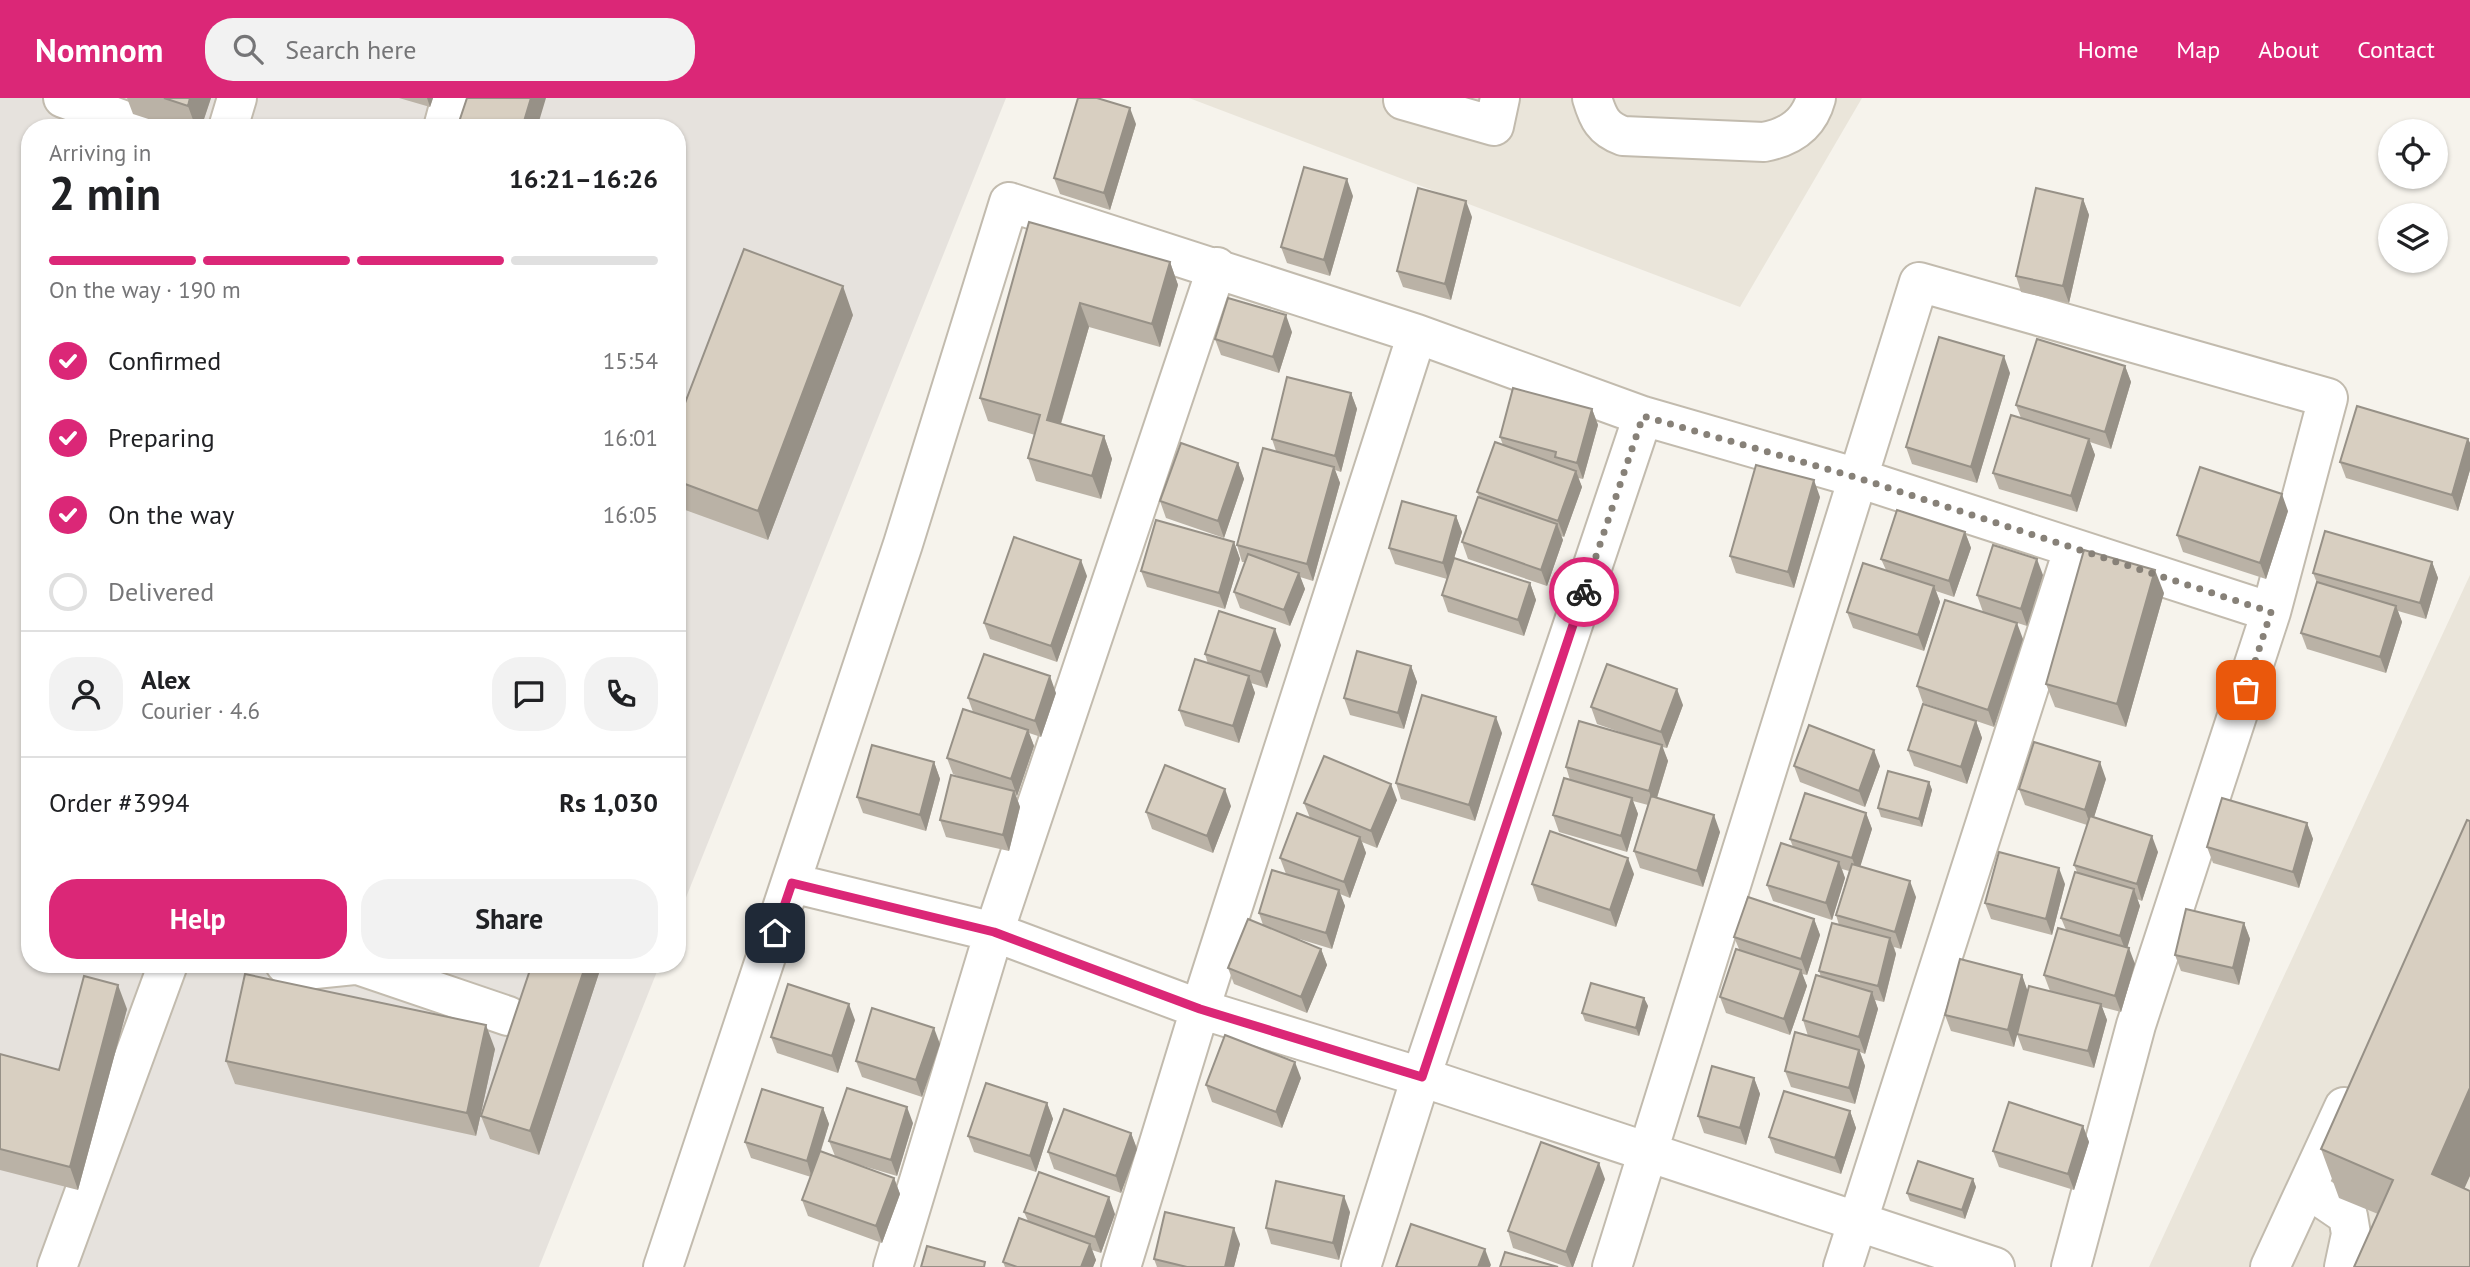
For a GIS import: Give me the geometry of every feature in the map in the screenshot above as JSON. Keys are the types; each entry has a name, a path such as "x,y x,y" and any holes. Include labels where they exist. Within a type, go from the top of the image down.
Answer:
{"street":[{"path":"63,98 120,119"},
{"path":"231,119 237,98"},
{"path":"445,119 451,98"},
{"path":"1403,100 1494,126 1500,98"},
{"path":"1592,98 1596,113 1607,131 1623,136 1764,142 1783,138 1802,125 1812,112 1816,98"},
{"path":"663,1267 792,883 1010,202 1417,334 1643,416 1858,478 2073,550 2271,612"},
{"path":"893,1267 994,932 1217,267"},
{"path":"1612,1267 1919,282 2328,398 2271,612 2136,1025 2070,1267"},
{"path":"1121,1267 1200,1009 1417,334"},
{"path":"1361,1267 1643,416"},
{"path":"1843,1267 2073,550"},
{"path":"792,883 994,932 1200,1009 1422,1077 1995,1267"},
{"path":"57,1267 165,973"},
{"path":"386,973 508,1016"},
{"path":"2270,1267 2357,1077"},
{"path":"2307,1188 2348,1216 2351,1234 2344,1267"}],"shaded area":[{"path":"0,98 1006,98 686,898 686,119 21,119 21,973 656,973 539,1267 0,1267"},
{"path":"1189,98 1862,98 1740,307"},
{"path":"2470,575 2470,1267 2149,1267"}],"building":[{"path":"164,98 190,98 188,106"},
{"path":"467,98 531,98 525,119 460,119"},
{"path":"1078,98 1097,98 1130,108 1104,193 1054,178"},
{"path":"1304,167 1347,179 1324,260 1281,247"},
{"path":"1418,188 1466,201 1445,284 1397,271"},
{"path":"2036,188 2083,199 2063,286 2016,276"},
{"path":"1029,222 1170,262 1152,324 1080,303 1047,420 1104,436 1092,476 1028,458 1040,415 980,398"},
{"path":"744,249 843,286 758,511 686,484 686,400"},
{"path":"1228,298 1286,315 1273,357 1215,339"},
{"path":"1939,337 2004,356 1971,467 1906,447"},
{"path":"2037,339 2125,366 2105,432 2016,405"},
{"path":"1287,377 1351,393 1335,456 1272,439"},
{"path":"1513,388 1592,409 1577,463 1555,457 1556,452 1500,437"},
{"path":"2357,406 2468,439 2452,495 2340,462"},
{"path":"2011,415 2089,439 2071,496 1993,473"},
{"path":"1495,442 1576,471 1558,521 1477,492"},
{"path":"1181,443 1238,463 1218,521 1160,501"},
{"path":"1263,448 1334,467 1307,564 1237,545"},
{"path":"1756,465 1814,480 1788,572 1730,556"},
{"path":"2200,467 2282,494 2260,563 2177,535"},
{"path":"1478,497 1557,524 1541,570 1462,542"},
{"path":"1402,501 1456,516 1443,563 1389,548"},
{"path":"1897,510 1965,532 1949,581 1881,559"},
{"path":"1156,520 1234,542 1219,593 1141,571"},
{"path":"2325,531 2432,562 2420,603 2313,573"},
{"path":"1014,537 1081,560 1051,646 984,623"},
{"path":"1993,545 2037,559 2021,609 1977,595"},
{"path":"2084,550 2155,570 2117,704 2046,684"},
{"path":"1248,554 1299,573 1284,610 1234,592"},
{"path":"1454,558 1530,583 1518,620 1442,595"},
{"path":"1863,563 1934,586 1918,635 1847,612"},
{"path":"2317,582 2396,606 2380,657 2301,633"},
{"path":"1945,600 2017,623 1988,710 1917,686"},
{"path":"1219,611 1275,629 1261,672 1205,654"},
{"path":"1357,651 1411,666 1398,713 1344,698"},
{"path":"984,654 1050,676 1035,721 968,698"},
{"path":"1195,659 1249,676 1233,726 1179,710"},
{"path":"1607,664 1677,689 1661,732 1591,707"},
{"path":"1422,695 1496,717 1469,805 1396,783"},
{"path":"1923,704 1976,721 1961,767 1908,750"},
{"path":"963,709 1028,730 1011,779 947,758"},
{"path":"1579,721 1662,745 1649,791 1566,767"},
{"path":"1809,725 1874,750 1859,791 1794,766"},
{"path":"2034,742 2100,762 2085,810 2019,789"},
{"path":"872,745 934,762 920,815 857,797"},
{"path":"1324,756 1391,784 1371,831 1304,803"},
{"path":"1165,765 1225,789 1207,836 1146,812"},
{"path":"1888,771 1929,782 1919,819 1878,808"},
{"path":"951,775 1014,791 1003,835 940,820"},
{"path":"1564,778 1632,798 1621,836 1553,815"},
{"path":"1805,793 1866,813 1852,858 1790,839"},
{"path":"1651,796 1714,815 1697,871 1634,851"},
{"path":"2222,798 2307,823 2293,872 2207,847"},
{"path":"1297,813 1360,837 1344,882 1280,858"},
{"path":"2090,816 2152,836 2137,884 2074,865"},
{"path":"2467,820 2470,821 2470,1088 2432,1174 2470,1191 2470,1267 2354,1267 2393,1180 2321,1149"},
{"path":"1550,831 1628,858 1610,910 1532,884"},
{"path":"1781,843 1839,862 1826,903 1767,885"},
{"path":"1999,852 2059,868 2046,919 1985,903"},
{"path":"1852,864 1910,881 1895,932 1836,915"},
{"path":"1272,870 1339,890 1326,933 1259,913"},
{"path":"2075,872 2134,889 2120,936 2061,918"},
{"path":"1748,897 1814,919 1801,959 1734,937"},
{"path":"2186,909 2244,923 2233,968 2175,955"},
{"path":"1248,919 1321,949 1301,997 1228,968"},
{"path":"1832,923 1890,938 1878,986 1819,971"},
{"path":"2058,928 2129,948 2115,996 2044,975"},
{"path":"1736,949 1801,970 1784,1019 1720,997"},
{"path":"1960,959 2022,975 2008,1030 1945,1015"},
{"path":"529,973 583,973 530,1131 481,1116"},
{"path":"245,974 486,1025 467,1113 226,1061"},
{"path":"1816,975 1872,992 1859,1037 1803,1020"},
{"path":"84,976 118,985 70,1167 0,1149 0,1054 59,1070"},
{"path":"1591,983 1644,998 1636,1028 1582,1013"},
{"path":"788,984 849,1004 832,1056 771,1037"},
{"path":"2029,986 2101,1004 2088,1051 2017,1034"},
{"path":"872,1008 934,1028 916,1080 856,1061"},
{"path":"1795,1032 1859,1050 1849,1088 1785,1071"},
{"path":"1225,1035 1295,1062 1276,1112 1206,1085"},
{"path":"1712,1066 1754,1078 1740,1128 1698,1116"},
{"path":"986,1083 1047,1103 1030,1156 968,1136"},
{"path":"847,1088 907,1107 891,1160 829,1141"},
{"path":"762,1089 823,1108 807,1161 745,1142"},
{"path":"1784,1091 1850,1111 1835,1158 1769,1137"},
{"path":"2009,1102 2083,1126 2068,1174 1993,1151"},
{"path":"1064,1109 1131,1133 1116,1176 1048,1152"},
{"path":"1541,1142 1599,1163 1566,1252 1508,1231"},
{"path":"820,1151 894,1178 876,1226 802,1200"},
{"path":"1918,1161 1973,1179 1962,1210 1907,1193"},
{"path":"1039,1172 1109,1197 1095,1237 1024,1212"},
{"path":"1276,1181 1344,1196 1333,1243 1266,1228"},
{"path":"1165,1212 1234,1228 1225,1267 1187,1267 1154,1259"},
{"path":"1019,1218 1090,1244 1081,1267 1017,1267 1003,1262"},
{"path":"1411,1224 1485,1249 1478,1267 1396,1267"},
{"path":"927,1246 985,1262 984,1267 921,1267"},
{"path":"1505,1252 1558,1267 1500,1267"}],"way so far":[{"path":"1584,592 1643,416 1858,478 2073,550 2271,612 2246,690"}],"route":[{"path":"775,933 792,883 994,932 1200,1009 1422,1077 1584,592"}]}
